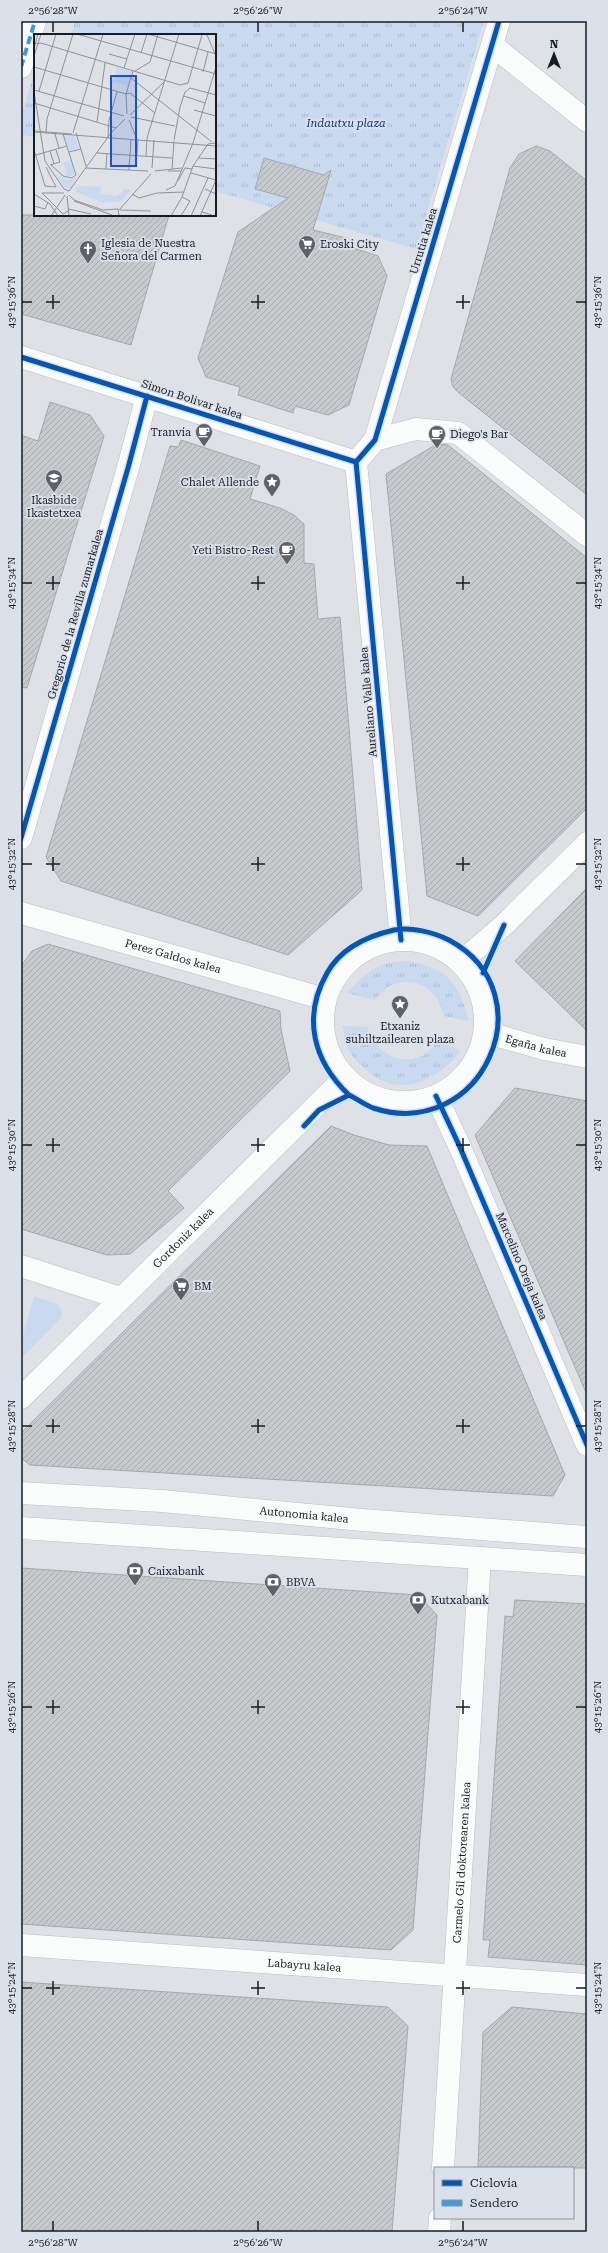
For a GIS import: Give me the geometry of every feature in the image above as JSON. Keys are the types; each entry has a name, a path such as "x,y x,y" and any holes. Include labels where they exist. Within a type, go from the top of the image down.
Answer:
{"street":[{"path":"21,67 35,21"},
{"name":"Urrutia kalea","path":"356,462 375,440 499,21"},
{"path":"492,45 587,120"},
{"name":"Simon Bolivar kalea","path":"21,357 356,462"},
{"name":"Gregorio de la Revilla zumarkalea","path":"21,838 126,476 147,396"},
{"path":"375,440 416,429 458,434 587,535"},
{"name":"Aureliano Valle kalea","path":"356,462 400,940"},
{"path":"462,964 469,955 504,924 587,843"},
{"name":"Perez Galdos kalea","path":"21,913 326,999"},
{"path":"400,940 423,942 444,950 462,964 479,990 485,1008 485,1032 474,1064 451,1088 436,1096 412,1102 388,1100 364,1092 345,1077 335,1064 327,1048 323,1032 322,1012 336,976 353,957 375,945 400,940"},
{"name":"Egaña kalea","path":"485,1032 544,1049 587,1057"},
{"name":"Gordoniz kalea","path":"21,1398 120,1298 345,1077"},
{"name":"Marcelino Oreja kalea","path":"436,1096 459,1144 587,1445"},
{"path":"21,1266 120,1298"},
{"name":"Autonomia kalea","path":"21,1493 162,1501 362,1520 587,1537"},
{"path":"21,1528 587,1564"},
{"name":"Carmelo Gil doktorearen kalea","path":"443,2167 456,1976 480,1558"},
{"name":"Labayru kalea","path":"21,1945 587,1985"},
{"path":"439,2232 440,2219"}],"green space":[{"name":"Indautxu plaza","path":"75,21 484,21 416,249 216,191 216,34 71,34"},
{"path":"34,73 34,138 21,134 21,116"},
{"path":"409,961 433,968 450,980 456,987 461,997 469,1021 444,1016 433,993 415,983 401,982 394,984 386,988 375,1000 347,993 361,978 374,969 388,963"},
{"path":"343,1026 367,1027 375,1042 381,1049 387,1054 402,1059 411,1059 423,1056 439,1041 461,1051 452,1061 430,1078 406,1085 394,1084 381,1080 356,1061 347,1047"},
{"path":"34,1296 57,1304 62,1312 61,1318 21,1359 21,1343"}],"building":[{"path":"536,146 550,151 587,181 587,495 459,393 453,387 451,379 510,168 519,154"},
{"path":"264,158 324,175 331,170 313,230 346,238 344,245 378,256 387,276 349,405 328,415 295,406 293,413 238,395 240,387 206,377 198,358 238,232 288,198 255,189"},
{"name":"Iglesia de Nuestra Señora del Carmen","path":"21,215 169,216 131,345 21,314"},
{"name":"Ikasbide Ikastetxea","path":"50,402 90,415 104,436 27,688 21,687 21,435 38,441"},
{"path":"181,440 260,466 250,499 280,508 294,515 304,524 304,563 314,564 318,619 340,617 362,890 288,955 61,881 46,857 170,446 178,447"},
{"path":"437,444 448,445 587,558 587,808 478,916 427,896 386,474"},
{"path":"587,888 587,1031 515,961"},
{"path":"48,944 280,1011 281,1029 290,1071 168,1191 184,1208 130,1254 107,1255 21,1229 21,966 32,951"},
{"path":"515,1088 587,1101 587,1395 475,1135"},
{"path":"331,1126 354,1135 389,1145 427,1146 565,1475 553,1496 30,1465 21,1458 21,1433"},
{"path":"21,1568 418,1595 437,1615 413,1930 391,1950 21,1924"},
{"path":"515,1600 587,1604 587,1965 488,1957 490,1940 483,1940 505,1616 513,1617"},
{"path":"21,1982 388,2007 408,2026 392,2232 21,2232"},
{"path":"512,2007 587,2014 587,2168 478,2167 483,2032"}],"marked path":[{"path":"21,67 35,21"}],"cycle path":[{"path":"356,462 375,440 499,21"},
{"path":"21,357 356,462"},
{"path":"21,838 128,468 147,396"},
{"path":"356,462 401,940"},
{"path":"483,973 504,925"},
{"path":"304,1126 319,1110 349,1095 373,1108 412,1113 445,1104 471,1084 489,1057 498,1026 495,994 479,964 449,940 429,933 408,929 394,930 374,936 356,944 347,950 333,964 319,989 313,1022 315,1038 327,1068 349,1095"},
{"path":"436,1096 459,1145 587,1445"}],"place":[{"name":"Eroski City","path":"307,259"},
{"name":"Iglesia de Nuestra Señora del Carmen","path":"88,264"},
{"name":"Tranvía","path":"204,447"},
{"name":"Diego's Bar","path":"437,449"},
{"name":"Ikasbide Ikastetxea","path":"54,493"},
{"name":"Chalet Allende","path":"272,497"},
{"name":"Yeti Bistro-Rest","path":"287,565"},
{"name":"Etxaniz suhiltzailearen plaza","path":"400,1019"},
{"name":"BM","path":"181,1301"},
{"name":"Caixabank","path":"135,1586"},
{"name":"BBVA","path":"273,1597"},
{"name":"Kutxabank","path":"418,1615"}]}
